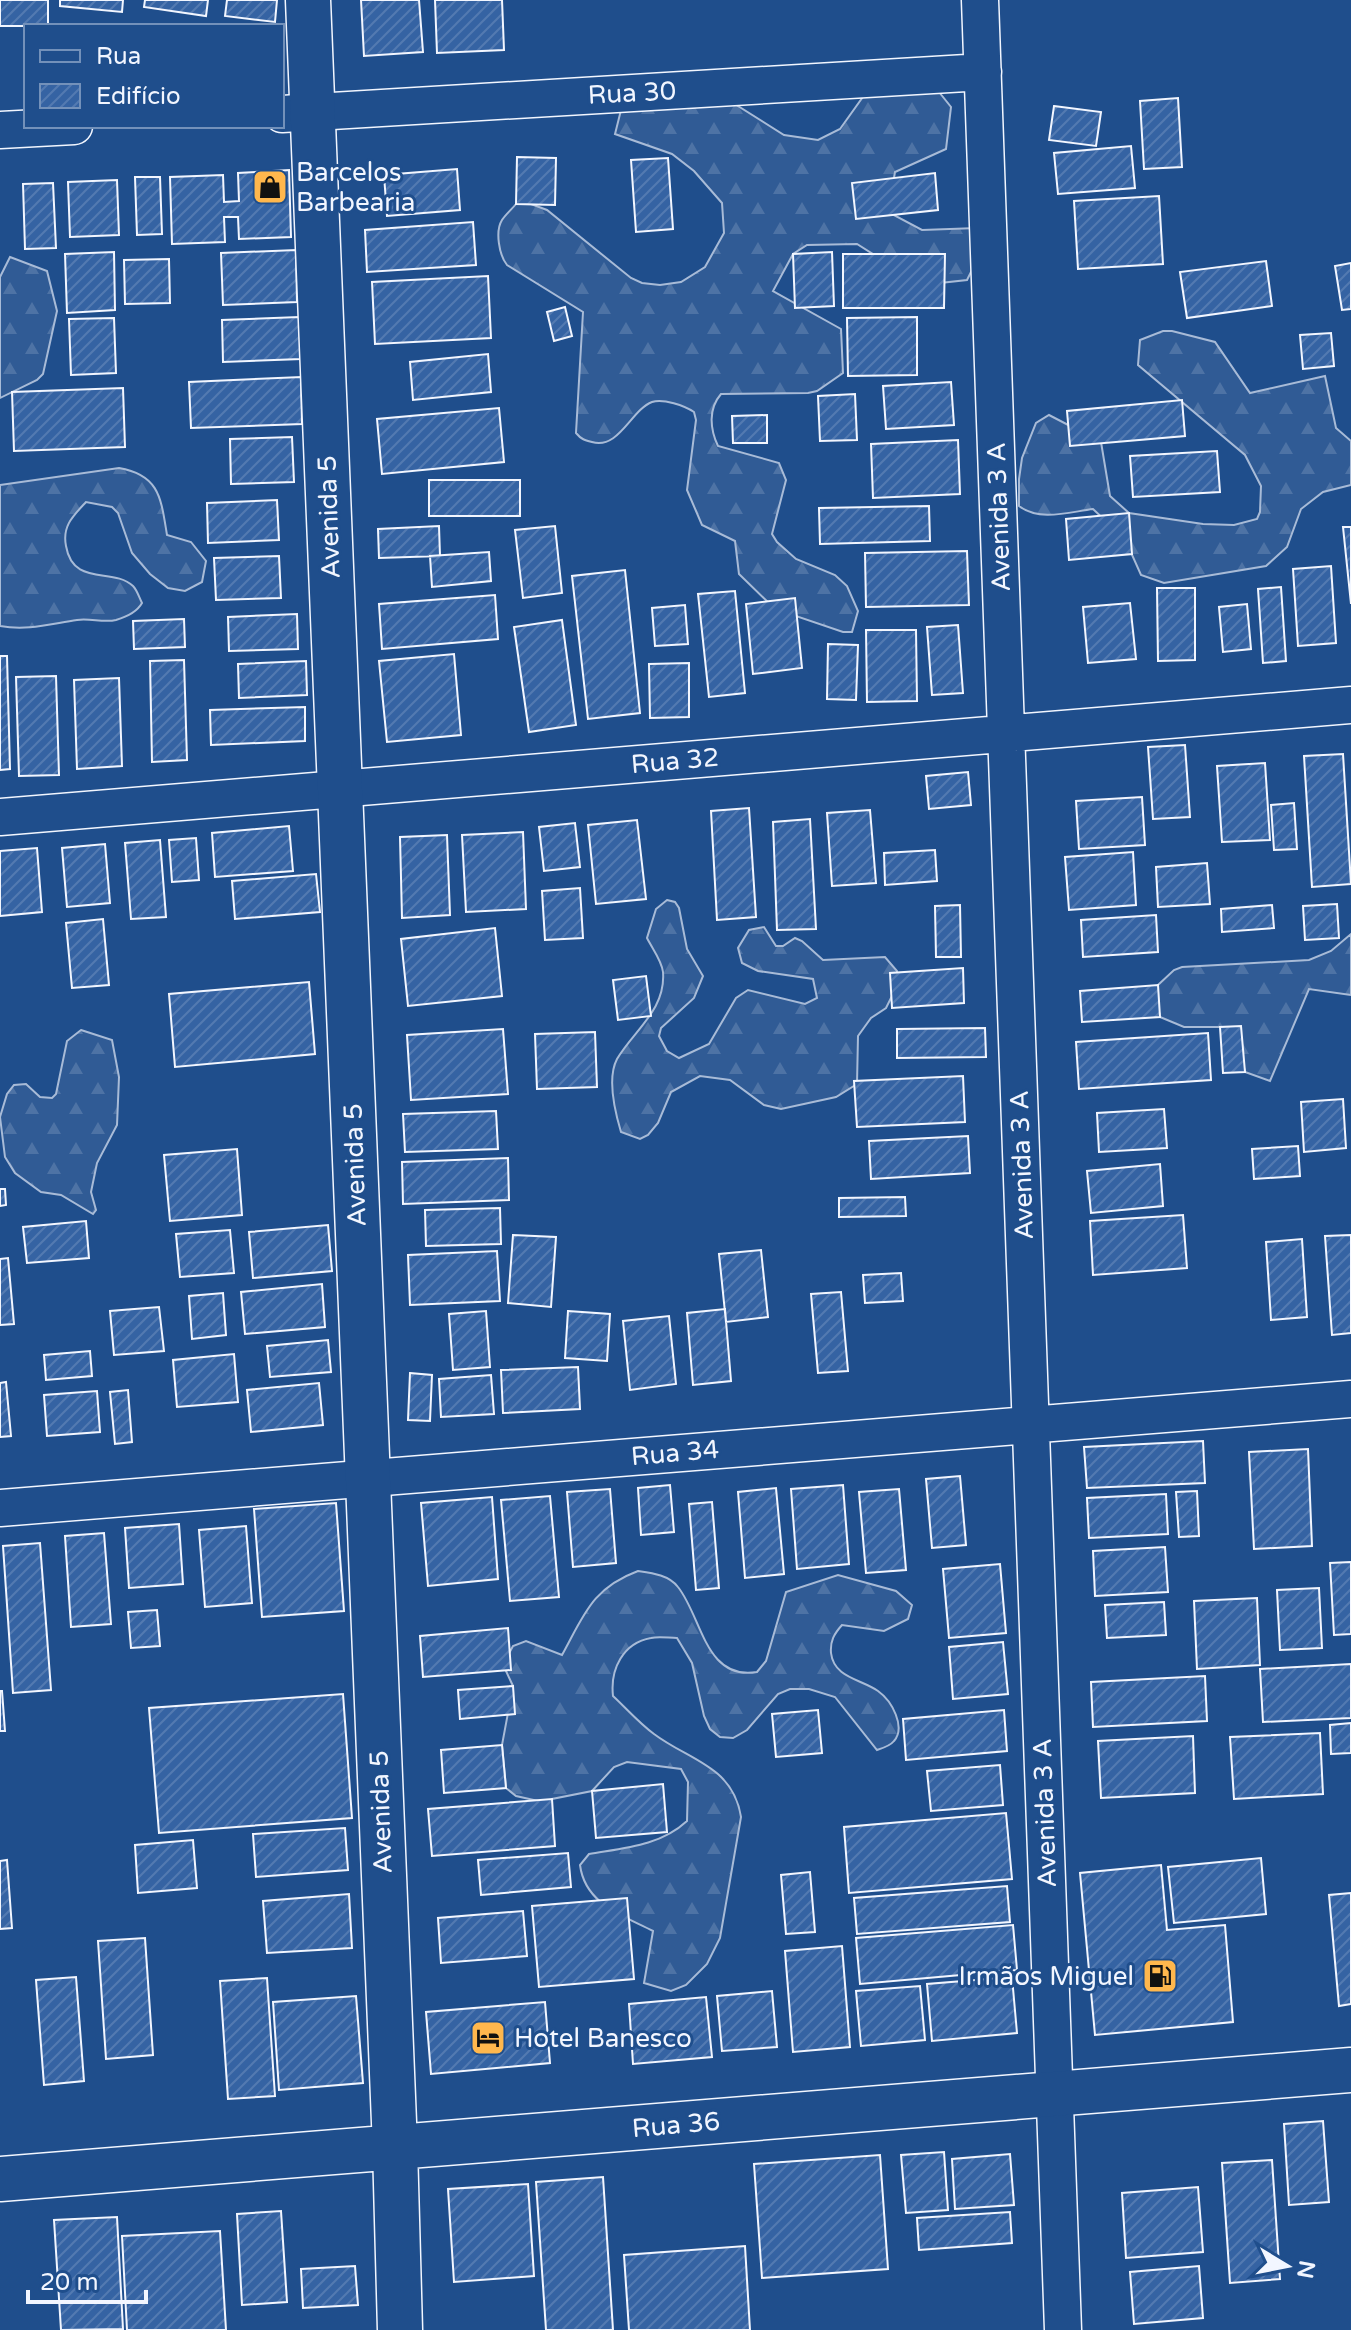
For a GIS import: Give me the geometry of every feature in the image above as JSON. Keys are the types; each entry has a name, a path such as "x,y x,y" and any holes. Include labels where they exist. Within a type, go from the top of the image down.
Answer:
{"street":[{"name":"Avenida 5","path":"308,0 297,113 340,789 400,2330"},
{"name":"Avenida 3 A","path":"980,0 1063,2330"},
{"name":"Rua 30","path":"297,113 983,72"},
{"path":"0,130 37,128"},
{"name":"Rua 32","path":"0,817 1351,705"},
{"name":"Rua 34","path":"0,1508 1351,1399"},
{"name":"Rua 36","path":"0,2179 1351,2070"}],"green space":[{"path":"923,72 951,107 946,149 895,172 888,212 922,230 977,228 985,244 967,280 922,285 857,244 807,245 793,254 773,291 841,329 843,373 817,391 808,393 721,394 712,413 713,433 718,446 779,463 786,480 772,534 796,559 835,575 847,586 858,611 852,632 843,632 775,609 739,574 735,541 702,525 687,490 696,420 694,412 674,403 657,401 644,406 610,440 592,442 576,433 583,312 507,265 498,236 502,220 516,204 531,204 547,210 631,278 660,285 681,282 705,267 724,233 722,203 694,171 672,154 615,134 624,98 722,96 784,135 818,140 840,129 880,73"},
{"path":"10,257 47,271 57,311 43,374 0,398 0,277"},
{"path":"1163,331 1215,342 1250,393 1325,376 1336,428 1351,441 1351,485 1323,492 1301,509 1287,547 1266,566 1164,583 1141,575 1125,539 1093,509 1045,515 1019,506 1022,458 1036,423 1049,415 1101,442 1110,496 1129,513 1203,524 1234,525 1257,519 1261,486 1245,455 1138,365 1140,340"},
{"path":"119,468 133,471 151,483 160,500 167,535 191,542 206,561 202,582 185,591 168,588 150,574 132,553 118,513 112,507 86,502 67,527 65,539 70,559 85,572 115,578 133,586 142,603 140,606 127,616 111,621 0,626 0,485"},
{"path":"667,900 675,902 679,908 687,949 703,976 694,998 661,1028 659,1036 667,1051 679,1058 709,1044 736,998 748,990 805,1004 817,998 813,979 758,971 742,963 738,948 749,930 764,927 776,946 783,946 795,938 823,960 885,957 897,971 893,994 886,1008 871,1018 858,1036 857,1084 836,1097 781,1109 764,1105 730,1080 700,1076 671,1092 658,1123 648,1135 640,1139 621,1132 613,1095 614,1067 659,998 663,972 647,938 656,909"},
{"path":"1351,934 1351,995 1309,989 1270,1081 1245,1072 1236,1033 1220,1027 1184,1027 1160,1017 1158,985 1174,970 1182,967 1309,960 1331,951"},
{"path":"81,1030 112,1040 119,1077 117,1125 97,1163 91,1192 96,1210 93,1214 61,1195 41,1192 15,1173 5,1157 0,1117 7,1094 14,1085 26,1084 40,1097 52,1098 56,1094 67,1041"},
{"path":"638,1571 660,1575 674,1583 715,1657 726,1667 740,1672 757,1672 766,1661 786,1592 838,1575 896,1591 912,1605 908,1619 884,1631 842,1625 832,1641 831,1653 837,1668 878,1691 896,1714 899,1729 894,1741 877,1750 835,1697 809,1689 790,1689 778,1694 747,1730 733,1738 720,1737 710,1729 704,1716 692,1663 677,1638 657,1637 641,1641 620,1659 614,1676 613,1696 654,1734 719,1775 729,1786 741,1817 720,1938 707,1964 686,1985 671,1991 644,1983 653,1931 597,1899 583,1878 580,1865 589,1854 653,1841 687,1821 688,1782 681,1769 627,1762 614,1767 592,1791 552,1799 547,1803 516,1796 506,1788 502,1745 513,1686 506,1671 507,1657 513,1646 526,1641 562,1655 591,1604 610,1586"}],"building":[{"path":"0,0 48,0 48,24 0,26"},
{"path":"60,0 123,0 122,12 60,6"},
{"path":"145,0 208,0 206,16 144,7"},
{"path":"227,0 277,0 275,22 225,16"},
{"path":"361,0 419,0 423,52 364,56"},
{"path":"435,0 502,0 504,50 437,53"},
{"path":"1178,98 1182,167 1144,169 1140,101"},
{"path":"1054,106 1101,112 1096,146 1049,140"},
{"path":"1131,146 1135,188 1058,194 1054,153"},
{"path":"517,157 556,158 555,205 516,204"},
{"path":"668,158 673,229 636,232 631,160"},
{"path":"457,169 460,210 387,216 384,175"},
{"path":"289,170 291,237 239,239 238,217 224,217 225,242 172,244 170,177 223,175 224,202 239,201 238,173"},
{"path":"935,173 938,210 856,219 852,183"},
{"path":"135,177 160,177 162,234 137,235"},
{"path":"117,180 119,235 70,237 68,182"},
{"path":"53,183 56,248 25,249 23,184"},
{"path":"1159,196 1163,264 1078,269 1074,201"},
{"path":"473,222 476,265 367,272 365,230"},
{"path":"296,250 297,302 223,305 221,253"},
{"path":"114,252 115,310 67,313 65,254"},
{"path":"832,252 834,306 795,308 793,254"},
{"path":"843,254 945,254 944,308 843,308"},
{"path":"169,259 170,303 125,304 124,260"},
{"path":"1266,261 1272,306 1187,318 1180,272"},
{"path":"1351,263 1351,309 1342,310 1335,266"},
{"path":"488,276 491,338 375,344 372,282"},
{"path":"565,307 572,336 554,341 547,312"},
{"path":"299,317 301,359 223,362 222,320"},
{"path":"917,317 917,375 848,376 847,318"},
{"path":"114,318 116,373 71,375 69,319"},
{"path":"1331,333 1334,366 1303,369 1300,335"},
{"path":"488,354 491,392 413,400 410,362"},
{"path":"301,377 302,424 191,428 189,382"},
{"path":"951,382 954,425 886,429 883,386"},
{"path":"123,388 125,447 14,451 12,392"},
{"path":"855,394 857,440 820,441 818,396"},
{"path":"1182,400 1185,436 1070,446 1067,411"},
{"path":"499,408 504,462 382,474 377,419"},
{"path":"767,415 767,443 733,443 732,416"},
{"path":"292,437 294,482 231,484 230,439"},
{"path":"958,440 960,494 873,498 871,444"},
{"path":"1217,451 1220,492 1133,497 1130,456"},
{"path":"429,480 520,480 520,516 429,516"},
{"path":"277,500 279,540 208,543 207,503"},
{"path":"929,506 930,541 820,544 819,508"},
{"path":"1129,513 1132,554 1069,560 1066,519"},
{"path":"439,526 440,556 379,558 378,529"},
{"path":"555,526 562,593 523,598 515,530"},
{"path":"1343,527 1351,527 1351,604"},
{"path":"967,551 969,605 866,607 865,553"},
{"path":"489,552 491,581 432,587 430,556"},
{"path":"279,556 281,598 216,600 214,558"},
{"path":"1331,566 1336,643 1298,646 1293,569"},
{"path":"625,570 640,713 588,719 572,576"},
{"path":"1281,587 1286,661 1263,663 1258,589"},
{"path":"1157,588 1195,588 1195,660 1158,661"},
{"path":"735,591 745,693 709,697 698,594"},
{"path":"495,595 498,639 382,649 379,604"},
{"path":"795,598 802,668 753,674 746,604"},
{"path":"1130,603 1136,659 1088,663 1083,607"},
{"path":"1247,604 1251,649 1223,652 1219,607"},
{"path":"685,605 688,644 655,646 652,608"},
{"path":"297,614 298,649 229,651 228,617"},
{"path":"184,619 185,647 134,649 133,621"},
{"path":"562,620 576,725 529,732 514,627"},
{"path":"958,625 963,693 932,695 927,627"},
{"path":"866,630 916,630 917,701 867,702"},
{"path":"828,644 858,645 856,700 827,699"},
{"path":"454,654 461,735 387,742 379,661"},
{"path":"0,656 7,656 10,769 0,770"},
{"path":"184,660 187,760 152,762 150,661"},
{"path":"306,661 307,695 239,698 238,664"},
{"path":"689,663 689,717 650,718 649,664"},
{"path":"56,676 59,775 19,776 16,677"},
{"path":"119,678 122,766 77,769 74,680"},
{"path":"305,707 305,741 211,745 210,710"},
{"path":"1185,745 1190,817 1153,819 1148,747"},
{"path":"1343,754 1351,884 1312,887 1304,756"},
{"path":"1265,763 1270,840 1222,842 1217,766"},
{"path":"968,772 971,805 929,809 926,776"},
{"path":"1142,797 1145,845 1079,849 1076,801"},
{"path":"1294,803 1297,849 1274,850 1271,805"},
{"path":"749,808 756,917 717,920 711,811"},
{"path":"870,810 876,883 832,886 827,813"},
{"path":"810,819 816,929 777,930 773,822"},
{"path":"637,820 646,899 596,904 588,825"},
{"path":"575,823 580,867 544,871 539,827"},
{"path":"289,826 293,871 215,877 212,833"},
{"path":"523,832 526,909 466,912 462,835"},
{"path":"447,835 450,915 402,918 400,837"},
{"path":"196,838 199,880 172,882 169,840"},
{"path":"160,840 166,917 131,919 125,843"},
{"path":"105,844 110,903 67,907 62,848"},
{"path":"37,848 42,912 0,916 0,851"},
{"path":"935,850 937,881 885,885 884,853"},
{"path":"1133,852 1136,905 1069,910 1065,857"},
{"path":"1207,863 1210,904 1158,907 1156,867"},
{"path":"316,874 320,912 235,919 232,881"},
{"path":"580,888 583,938 545,940 542,891"},
{"path":"1337,904 1339,938 1305,940 1303,906"},
{"path":"960,905 961,957 936,957 935,906"},
{"path":"1272,905 1274,928 1222,932 1221,909"},
{"path":"1156,915 1158,952 1083,957 1081,920"},
{"path":"103,919 109,985 72,988 66,923"},
{"path":"495,928 502,996 408,1006 401,939"},
{"path":"963,968 964,1003 892,1008 890,973"},
{"path":"646,976 651,1016 618,1020 613,980"},
{"path":"309,982 315,1054 175,1067 169,994"},
{"path":"1158,985 1160,1017 1082,1022 1080,991"},
{"path":"1241,1026 1245,1072 1223,1073 1220,1027"},
{"path":"985,1028 986,1057 897,1058 897,1029"},
{"path":"503,1029 508,1094 411,1100 407,1035"},
{"path":"595,1032 597,1087 537,1089 535,1034"},
{"path":"1208,1033 1211,1080 1079,1089 1076,1042"},
{"path":"963,1076 965,1122 857,1127 854,1081"},
{"path":"1343,1099 1346,1148 1304,1152 1301,1102"},
{"path":"1164,1109 1167,1148 1099,1152 1097,1113"},
{"path":"496,1111 498,1149 405,1152 403,1114"},
{"path":"968,1136 970,1173 871,1179 869,1141"},
{"path":"1298,1146 1300,1176 1254,1179 1252,1149"},
{"path":"237,1149 242,1215 170,1221 164,1155"},
{"path":"508,1158 509,1200 403,1204 402,1162"},
{"path":"1160,1164 1163,1206 1091,1213 1087,1171"},
{"path":"0,1189 5,1189 6,1205 0,1206"},
{"path":"905,1197 906,1216 839,1217 839,1198"},
{"path":"500,1208 501,1244 426,1246 425,1210"},
{"path":"1183,1215 1187,1268 1093,1275 1090,1221"},
{"path":"86,1221 89,1258 27,1263 23,1227"},
{"path":"328,1225 332,1271 253,1278 249,1232"},
{"path":"230,1230 234,1273 180,1277 176,1234"},
{"path":"513,1235 556,1237 551,1307 508,1303"},
{"path":"1351,1235 1351,1333 1332,1335 1325,1236"},
{"path":"1302,1239 1307,1317 1271,1320 1266,1242"},
{"path":"761,1250 768,1317 726,1322 719,1254"},
{"path":"497,1251 500,1301 410,1305 408,1255"},
{"path":"8,1258 14,1324 0,1325 0,1259"},
{"path":"901,1273 903,1301 865,1303 863,1275"},
{"path":"322,1284 325,1327 245,1334 241,1292"},
{"path":"841,1292 848,1371 818,1373 811,1294"},
{"path":"223,1293 226,1335 192,1339 189,1296"},
{"path":"159,1307 164,1351 114,1355 110,1311"},
{"path":"725,1309 731,1381 693,1385 687,1313"},
{"path":"486,1311 490,1367 453,1370 449,1314"},
{"path":"568,1311 610,1314 607,1361 565,1358"},
{"path":"669,1316 676,1384 630,1390 623,1321"},
{"path":"328,1340 331,1372 270,1377 267,1346"},
{"path":"90,1351 92,1376 46,1380 44,1355"},
{"path":"234,1354 238,1402 177,1407 173,1360"},
{"path":"578,1367 580,1409 503,1413 501,1370"},
{"path":"410,1373 432,1375 430,1421 408,1420"},
{"path":"491,1375 494,1414 441,1417 439,1379"},
{"path":"6,1382 11,1436 0,1437 0,1383"},
{"path":"319,1383 323,1425 251,1432 247,1390"},
{"path":"128,1390 132,1442 115,1444 110,1392"},
{"path":"97,1391 100,1432 47,1436 44,1395"},
{"path":"1203,1441 1205,1483 1087,1488 1084,1447"},
{"path":"1308,1449 1312,1546 1254,1549 1249,1452"},
{"path":"960,1476 966,1545 932,1548 926,1479"},
{"path":"670,1485 674,1532 641,1535 638,1488"},
{"path":"843,1485 849,1564 797,1569 791,1489"},
{"path":"776,1488 784,1574 745,1578 738,1492"},
{"path":"610,1489 616,1563 573,1567 567,1492"},
{"path":"899,1489 906,1570 866,1573 859,1492"},
{"path":"1197,1491 1199,1536 1179,1537 1176,1492"},
{"path":"1166,1494 1168,1534 1089,1538 1087,1498"},
{"path":"550,1496 559,1597 510,1601 501,1500"},
{"path":"492,1497 498,1579 428,1586 421,1503"},
{"path":"712,1502 719,1588 696,1590 689,1504"},
{"path":"336,1503 344,1611 262,1617 254,1509"},
{"path":"179,1524 183,1584 129,1588 125,1528"},
{"path":"246,1526 252,1603 205,1607 199,1530"},
{"path":"104,1533 111,1624 71,1627 65,1536"},
{"path":"40,1543 51,1690 13,1693 3,1546"},
{"path":"1165,1547 1168,1592 1095,1596 1093,1551"},
{"path":"1351,1562 1351,1634 1334,1635 1330,1563"},
{"path":"1000,1564 1006,1633 949,1638 943,1569"},
{"path":"1319,1588 1322,1648 1280,1650 1277,1590"},
{"path":"1257,1598 1260,1665 1197,1669 1194,1601"},
{"path":"1164,1602 1166,1635 1107,1638 1105,1605"},
{"path":"157,1610 160,1646 131,1648 128,1612"},
{"path":"508,1628 511,1670 423,1677 420,1636"},
{"path":"1003,1642 1008,1694 953,1699 949,1647"},
{"path":"1351,1664 1351,1718 1263,1722 1260,1669"},
{"path":"1205,1676 1207,1721 1093,1727 1091,1682"},
{"path":"513,1686 515,1714 460,1719 458,1690"},
{"path":"2,1691 5,1731 0,1731"},
{"path":"343,1694 352,1818 159,1833 149,1708"},
{"path":"818,1710 822,1753 776,1757 772,1714"},
{"path":"1004,1710 1007,1751 906,1760 903,1719"},
{"path":"1351,1723 1351,1753 1331,1754 1330,1725"},
{"path":"1320,1733 1323,1794 1234,1799 1230,1737"},
{"path":"1193,1736 1195,1793 1101,1798 1098,1741"},
{"path":"502,1745 506,1788 444,1793 441,1750"},
{"path":"1000,1765 1003,1805 931,1811 927,1771"},
{"path":"663,1784 667,1832 596,1838 592,1791"},
{"path":"552,1799 555,1846 432,1856 428,1809"},
{"path":"1006,1813 1012,1879 849,1893 844,1827"},
{"path":"345,1828 348,1870 256,1877 253,1834"},
{"path":"193,1840 197,1888 138,1893 135,1845"},
{"path":"568,1853 571,1887 481,1895 478,1860"},
{"path":"1261,1858 1266,1914 1174,1923 1168,1867"},
{"path":"7,1860 12,1928 0,1929 0,1861"},
{"name":"Irmãos Miguel","path":"1161,1865 1167,1930 1225,1925 1233,2022 1095,2035 1080,1873"},
{"path":"810,1872 815,1932 786,1934 781,1875"},
{"path":"1007,1886 1010,1922 857,1934 854,1898"},
{"path":"1351,1893 1351,2004 1339,2006 1329,1895"},
{"path":"349,1894 352,1948 267,1953 263,1901"},
{"path":"627,1898 634,1979 539,1987 532,1906"},
{"path":"523,1911 527,1956 441,1963 438,1918"},
{"path":"1013,1925 1017,1970 860,1984 856,1938"},
{"path":"145,1938 153,2055 106,2059 98,1941"},
{"path":"842,1946 850,2047 793,2052 785,1951"},
{"path":"76,1977 84,2081 44,2085 36,1980"},
{"path":"1012,1977 1017,2033 932,2041 927,1984"},
{"path":"267,1978 275,2096 228,2099 220,1981"},
{"path":"920,1986 925,2040 861,2046 856,1991"},
{"path":"772,1991 777,2047 722,2051 717,1996"},
{"path":"356,1996 363,2083 279,2090 273,2002"},
{"path":"706,1997 712,2057 633,2064 629,2004"},
{"name":"Hotel Banesco","path":"545,2002 550,2063 431,2074 426,2012"},
{"path":"1323,2121 1329,2202 1289,2205 1284,2124"},
{"path":"944,2152 948,2210 906,2213 901,2155"},
{"path":"1010,2154 1014,2205 955,2209 952,2159"},
{"path":"880,2155 888,2269 762,2278 754,2164"},
{"path":"1272,2160 1280,2279 1230,2283 1222,2163"},
{"path":"603,2177 613,2330 546,2330 536,2182"},
{"path":"528,2184 534,2276 454,2282 448,2189"},
{"path":"1198,2187 1203,2252 1126,2258 1122,2193"},
{"path":"281,2211 287,2302 242,2305 237,2214"},
{"path":"1010,2212 1012,2243 919,2250 917,2218"},
{"path":"117,2217 123,2329 61,2330 54,2220"},
{"path":"220,2231 226,2330 127,2330 122,2236"},
{"path":"745,2246 750,2330 629,2330 624,2255"},
{"path":"355,2266 358,2305 303,2308 301,2269"},
{"path":"1199,2266 1203,2318 1134,2324 1130,2272"}],"place":[{"name":"Barcelos Barbearia","path":"270,187"},
{"name":"Irmãos Miguel","path":"1160,1976"},
{"name":"Hotel Banesco","path":"488,2038"}]}
